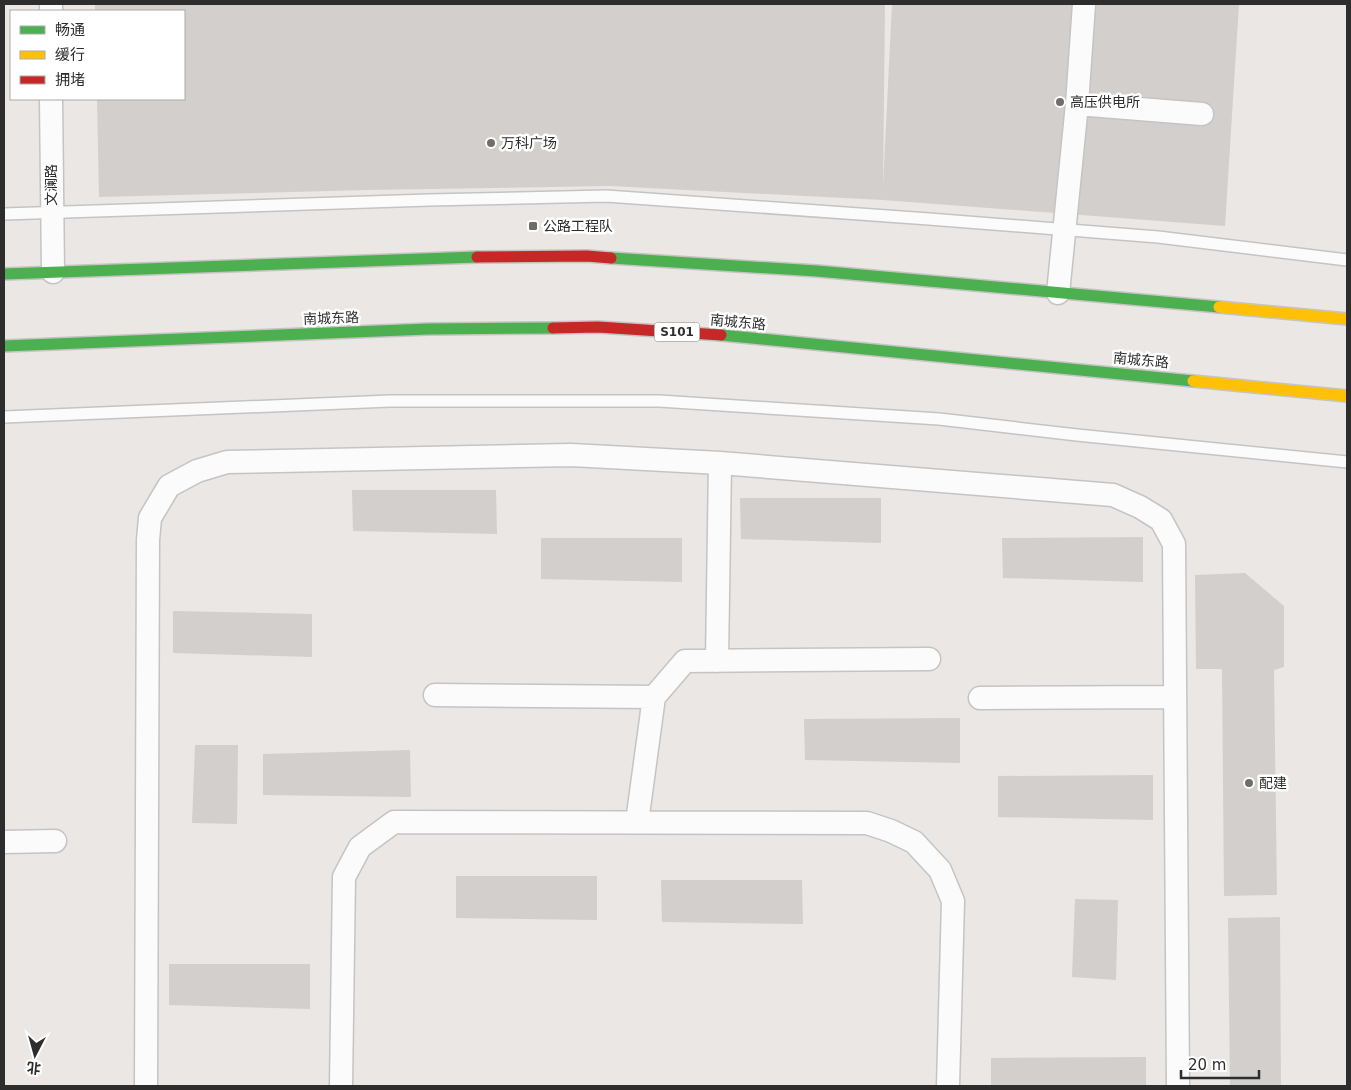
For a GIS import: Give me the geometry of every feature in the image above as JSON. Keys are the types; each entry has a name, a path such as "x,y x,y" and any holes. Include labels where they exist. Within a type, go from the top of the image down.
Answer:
{"main road":[{"path":"4,274 457,257 587,256 817,271 1347,319"},
{"name":"南城东路","path":"4,346 428,329 598,327 719,335 1347,396"}],"street":[{"path":"1058,293 1077,104 1084,4"},
{"name":"文澜路","path":"51,100 53,272"},
{"path":"1077,104 1202,114"},
{"path":"146,1086 148,540 150,518 169,486 197,471 227,462 571,455 720,463 1113,495 1140,507 1161,520 1174,544 1178,1086"},
{"path":"717,661 720,463"},
{"path":"636,822 654,697 685,661 929,659"},
{"path":"435,695 654,697"},
{"path":"980,698 1175,697"},
{"path":"341,1086 344,877 360,847 394,822 866,823 891,831 914,842 940,870 953,901 948,1086"},
{"path":"4,842 55,841"}],"lane":[{"path":"4,214 606,196 1158,237 1347,260"},
{"path":"4,417 390,401 659,401 939,419 1347,462"}],"building":[{"name":"万科广场","path":"95,4 885,4 883,186 892,4 1239,4 1225,226 883,200 610,186 99,197 97,100 185,100 185,10 95,10"},
{"path":"352,490 496,490 497,534 353,531"},
{"path":"740,498 881,498 881,543 741,539"},
{"path":"1143,537 1143,582 1003,578 1002,538"},
{"path":"541,538 682,538 682,582 541,579"},
{"name":"配建","path":"1245,573 1284,606 1284,667 1274,670 1277,895 1224,896 1222,669 1196,669 1195,575"},
{"path":"173,611 312,614 312,657 173,653"},
{"path":"960,718 960,763 805,760 804,719"},
{"path":"195,745 238,745 237,824 192,823"},
{"path":"410,750 411,797 263,795 263,754"},
{"path":"1153,775 1153,820 998,817 998,776"},
{"path":"456,876 597,876 597,920 456,918"},
{"path":"661,880 802,880 803,924 662,922"},
{"path":"1075,899 1118,900 1116,980 1072,977"},
{"path":"1280,917 1281,1086 1230,1086 1228,918"},
{"path":"169,964 310,964 310,1009 169,1005"},
{"path":"1146,1057 1146,1086 991,1086 991,1058"}],"traffic: fast":[{"path":"4,274 477,257"},
{"path":"611,258 817,271 1219,307"},
{"path":"4,346 428,329 553,328"},
{"path":"721,335 1193,381"}],"traffic: slow":[{"path":"1219,307 1347,319"},
{"path":"1193,381 1347,396"}],"traffic: jam":[{"path":"477,257 587,256 611,258"},
{"path":"553,328 598,327 721,335"}],"place":[{"name":"高压供电所","path":"1060,102"},
{"name":"万科广场","path":"491,143"},
{"name":"公路工程队","path":"533,226"},
{"name":"配建","path":"1249,783"}]}
